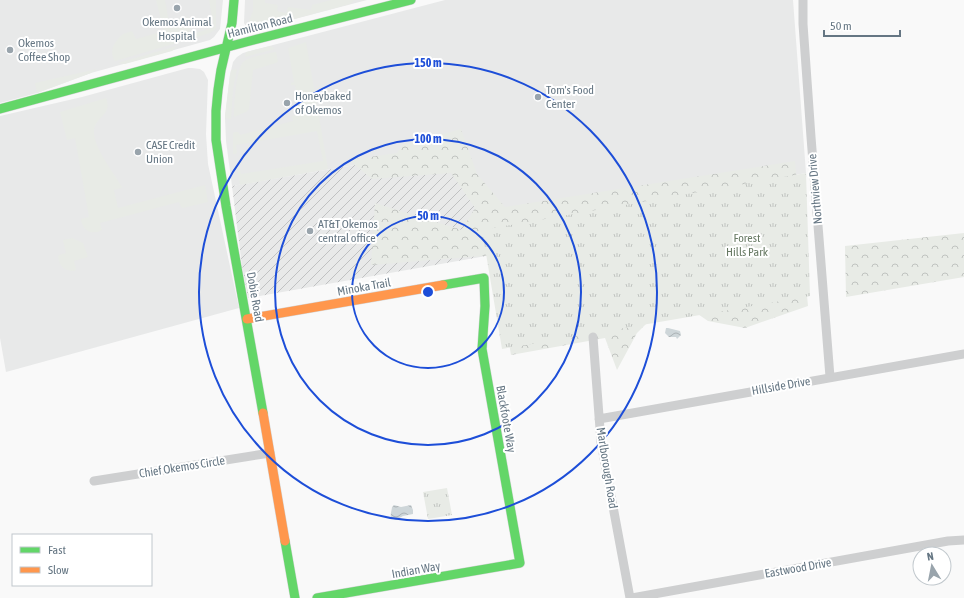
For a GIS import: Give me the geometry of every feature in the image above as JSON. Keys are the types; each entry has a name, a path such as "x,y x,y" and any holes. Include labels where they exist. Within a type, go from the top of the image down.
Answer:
{"street":[{"name":"Dobie Road","path":"234,0 232,23 221,70 216,111 216,140 226,206 295,598"},
{"name":"Hamilton Road","path":"0,109 226,47 411,0"},
{"name":"Northview Drive","path":"803,0 803,24 810,122 830,377"},
{"name":"Minoka Trail","path":"247,319 484,278"},
{"name":"Blackfoote Way","path":"484,278 485,306 482,349 520,563"},
{"name":"Marlborough Road","path":"593,337 601,442 631,598"},
{"name":"Hillside Drive","path":"599,419 964,354"},
{"name":"Chief Okemos Circle","path":"94,481 270,453"},
{"name":"Eastwood Drive","path":"631,598 948,541 964,540"},
{"name":"Indian Way","path":"317,598 520,563"}],"shaded area":[{"path":"0,0 223,0 220,29 210,40 91,73 37,93 0,103"},
{"path":"245,0 367,0 253,30 247,28 244,23"},
{"path":"445,0 793,0 806,173 482,230 466,146 232,186 226,141 225,118 230,75 233,62 237,57 243,53"},
{"path":"188,68 200,69 204,72 208,80 206,134 208,164 239,308 6,372 0,338 0,116 82,97"},
{"path":"467,146 486,256 248,298 242,266 232,186"}],"green space":[{"path":"156,0 165,0 169,21 188,17 192,24 192,28 180,42 115,61 112,54 113,46 123,34 132,31 136,39 164,31"},
{"path":"209,0 216,0 216,29 210,33 190,39 196,33 214,27"},
{"path":"253,0 265,0 265,3 278,5 277,11 286,13 288,7 311,10 312,5 331,0 354,0 350,4 253,30 249,21 253,11"},
{"path":"306,42 328,169 240,185 237,167 239,167 241,174 323,161 317,131 236,145 237,152 236,154 233,154 233,133 238,132 240,135 293,121 292,116 300,114 295,85 291,85 291,83 294,82 288,48"},
{"path":"177,46 172,51 125,64 118,63"},
{"path":"271,46 275,49 245,57 246,52"},
{"path":"276,52 278,61 276,63 253,70 249,109 246,112 234,117 237,80 243,62 254,57"},
{"path":"97,69 91,73 37,93 35,83"},
{"path":"237,69 233,89 231,119 225,118 231,70"},
{"path":"106,98 108,104 106,112 97,122 94,131 100,152 122,187 114,190 118,208 205,185 208,202 183,208 179,202 100,223 102,230 98,232 91,232 85,229 81,219 89,217 75,138 67,140 60,112"},
{"name":"Forest Hills Park","path":"461,129 477,174 505,207 795,161 808,306 745,328 708,321 673,297 637,333 617,370 605,338 511,355 494,255 371,265 375,203 462,230 475,208 451,173 372,179 349,160 397,153 402,145"},
{"name":"Forest Hills Park","path":"806,173 810,296 502,349 482,230"},
{"path":"964,233 964,277 846,297 845,246"},
{"path":"72,238 83,243 88,257 74,261 75,271 63,268 58,257 59,255 66,253 63,240"},
{"path":"447,488 452,515 428,519 423,492"}],"water":[{"path":"666,328 680,331 681,335 677,339 676,337 669,337 665,333"},
{"path":"394,505 401,507 411,505 413,514 403,516 396,520 391,518 392,507"}],"traffic: fast":[{"path":"234,0 232,23 218,90 216,140 226,206 263,413"},
{"path":"0,109 246,42 411,0"},
{"path":"317,598 520,563 482,349 485,306 484,278 443,285"},
{"path":"285,541 295,598"}],"traffic: slow":[{"path":"247,319 443,285"},
{"path":"263,413 285,541"}],"place":[{"name":"Okemos Animal Hospital","path":"177,8"},
{"name":"Okemos Coffee Shop","path":"10,50"},
{"name":"Tom's Food Center","path":"538,97"},
{"name":"Honeybaked of Okemos","path":"287,103"},
{"name":"CASE Credit Union","path":"138,152"},
{"name":"AT&T Okemos central office","path":"310,231"}]}
